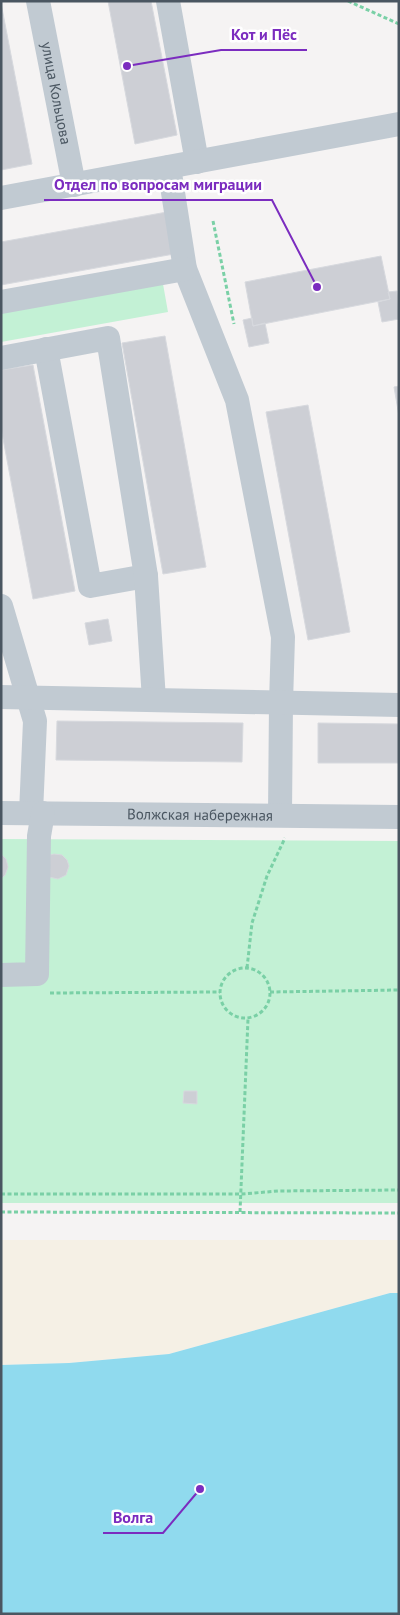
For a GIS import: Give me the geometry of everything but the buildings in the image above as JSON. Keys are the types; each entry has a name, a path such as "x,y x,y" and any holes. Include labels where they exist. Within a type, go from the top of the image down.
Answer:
{"street":[{"name":"улица Кольцова","path":"38,1 74,185"},
{"path":"168,1 197,162"},
{"path":"1,198 399,124"},
{"path":"169,167 185,269 237,400 283,637 281,703 283,826"},
{"path":"1,302 185,269"},
{"path":"1,358 108,338 146,576 154,700"},
{"path":"46,349 90,586 146,576"},
{"path":"1,606 35,721 39,845 37,974 1,975"},
{"path":"1,697 399,705"},
{"name":"Волжская набережная","path":"1,813 37,813 283,826 399,817"}],"path":[{"path":"348,1 399,24"},
{"path":"213,221 234,324"},
{"path":"247,968 252,923 283,826"},
{"path":"247,968 256,970 263,975 268,982 270,992 267,1006 262,1012 248,1018 240,1018 226,1010 222,1004 220,986 230,972 247,968"},
{"path":"270,992 399,990"},
{"path":"43,994 220,992"},
{"path":"240,1212 248,1018"},
{"path":"1,1194 242,1194 278,1191 399,1190"},
{"path":"1,1212 399,1213"}],"green space":[{"path":"163,284 168,312 1,342 1,313"},
{"path":"1,839 399,841 399,1203 1,1203"}],"sand":[{"path":"1,1240 399,1240 399,1293 390,1293 169,1354 69,1363 1,1365"}],"water":[{"path":"390,1293 399,1293 399,1614 1,1614 1,1365 69,1363 169,1354"}],"place":[{"name":"Кот и Пёс","path":"127,66"},
{"name":"Отдел по вопросам миграции","path":"317,287"},
{"name":"Волга","path":"200,1489"}]}
